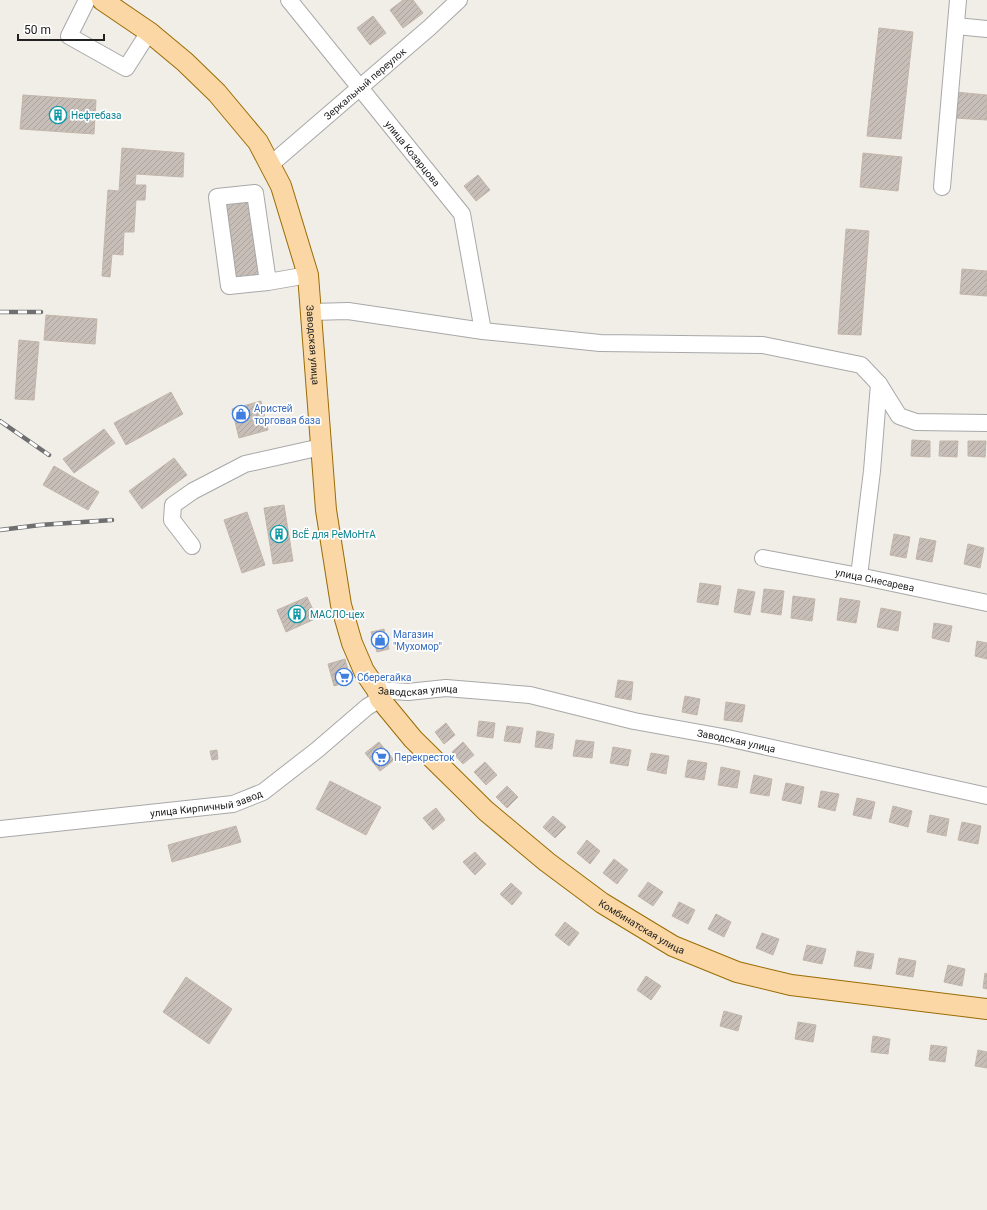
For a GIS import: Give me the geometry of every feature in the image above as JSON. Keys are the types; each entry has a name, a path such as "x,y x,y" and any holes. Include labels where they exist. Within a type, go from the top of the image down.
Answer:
{"main road":[{"name":"Заводская улица","path":"102,0 149,32 185,62 217,93 258,142 281,186 308,275 326,510 340,605 352,643 364,671 378,695"},
{"name":"Комбинатская улица","path":"378,695 413,739 486,811 546,862 602,903 674,946 737,972 791,985 987,1009"}],"street":[{"path":"87,0 69,36 126,68 149,32"},
{"name":"улица Козарцова","path":"290,0 359,88 462,214 483,331"},
{"name":"Зеркальный переулок","path":"270,165 429,28 459,0"},
{"path":"942,187 958,0"},
{"path":"956,26 987,29"},
{"path":"268,282 255,193 217,197 229,286 268,282 308,275"},
{"path":"311,312 348,311 483,331 600,343 763,345 861,365 879,384 899,416 916,422 987,423"},
{"path":"859,576 872,471 879,384"},
{"path":"192,546 172,520 173,505 193,491 245,464 320,447"},
{"name":"улица Снесарева","path":"763,558 859,576 987,603"},
{"name":"Заводская улица","path":"378,695 446,688 530,695 634,721 723,737 987,796"},
{"name":"улица Кирпичный завод","path":"0,829 233,804 263,792 317,750 367,707 378,695"}],"building":[{"path":"403,0 413,0 423,13 403,28 390,10"},
{"path":"373,16 386,33 370,45 357,28"},
{"path":"879,28 913,32 901,139 867,136"},
{"path":"955,92 987,95 987,120 953,118"},
{"name":"Нефтебаза","path":"23,95 96,100 94,134 20,129"},
{"path":"122,148 184,153 183,177 136,174 135,185 146,185 145,200 136,200 134,232 124,232 123,255 112,254 110,277 102,276 108,190 119,191"},
{"path":"863,153 902,157 898,191 860,187"},
{"path":"478,175 490,190 476,201 464,186"},
{"path":"251,198 261,277 236,280 225,201"},
{"path":"846,229 869,231 861,335 838,334"},
{"path":"962,269 987,271 987,296 960,294"},
{"path":"46,315 97,319 95,344 44,340"},
{"path":"19,340 39,342 34,400 15,399"},
{"path":"171,392 183,414 126,445 114,423"},
{"path":"261,401 268,430 239,438 232,409"},
{"path":"104,429 115,443 74,473 63,459"},
{"path":"912,440 930,441 930,457 911,456"},
{"path":"940,441 958,441 957,457 939,456"},
{"path":"968,441 986,441 985,457 968,456"},
{"path":"174,458 187,475 142,509 129,491"},
{"path":"54,466 99,492 88,510 43,485"},
{"name":"ВсЁ для РеМоНтА","path":"284,505 293,561 273,564 264,508"},
{"path":"247,512 265,565 242,573 224,520"},
{"path":"894,534 910,537 906,558 890,555"},
{"path":"920,538 936,541 932,562 916,559"},
{"path":"968,544 984,548 980,568 964,564"},
{"path":"700,583 721,586 718,605 697,602"},
{"path":"738,589 755,592 750,615 734,612"},
{"path":"764,589 784,591 781,615 761,612"},
{"path":"793,596 815,599 812,621 791,618"},
{"name":"МАСЛО-цех","path":"307,597 317,618 286,632 277,610"},
{"path":"840,598 860,601 856,623 837,620"},
{"path":"881,608 901,612 898,631 877,627"},
{"path":"934,623 952,626 949,642 932,638"},
{"name":"Магазин \"Мухомор\"","path":"384,629 389,649 377,652 371,632"},
{"path":"977,641 987,643 987,659 975,656"},
{"path":"345,659 351,681 334,686 328,664"},
{"path":"618,680 633,682 631,700 615,697"},
{"path":"685,696 700,699 697,715 682,712"},
{"path":"726,702 745,705 742,722 724,720"},
{"path":"479,721 495,723 493,738 477,736"},
{"path":"446,723 455,735 444,744 435,732"},
{"path":"507,726 523,728 520,743 504,741"},
{"path":"537,731 554,734 552,749 535,747"},
{"path":"576,740 594,742 592,758 573,756"},
{"path":"379,742 394,760 380,771 365,753"},
{"path":"463,742 474,755 463,764 452,752"},
{"path":"613,747 631,750 628,766 610,763"},
{"path":"217,750 218,759 212,760 210,751"},
{"path":"651,753 669,756 666,774 647,770"},
{"path":"688,760 707,763 704,780 685,777"},
{"path":"485,762 497,775 486,785 474,772"},
{"path":"721,767 740,771 737,788 718,785"},
{"path":"754,775 772,779 769,796 750,793"},
{"path":"330,781 381,807 366,835 316,809"},
{"path":"786,783 804,787 801,804 782,800"},
{"path":"507,786 518,797 507,808 496,797"},
{"path":"821,791 839,794 835,811 818,807"},
{"path":"857,798 875,802 871,819 853,815"},
{"path":"893,806 912,811 908,827 889,822"},
{"path":"436,808 445,820 433,830 423,818"},
{"path":"930,815 949,819 946,836 927,832"},
{"path":"553,816 566,827 555,838 543,827"},
{"path":"962,822 981,826 978,844 958,840"},
{"path":"236,826 241,842 172,862 168,845"},
{"path":"587,840 600,851 590,864 577,853"},
{"path":"475,852 486,864 475,875 463,862"},
{"path":"614,859 628,870 617,884 603,873"},
{"path":"648,882 663,892 653,906 638,896"},
{"path":"511,883 522,893 512,905 500,894"},
{"path":"679,902 695,910 688,924 672,916"},
{"path":"716,914 731,922 724,937 708,929"},
{"path":"565,922 579,933 569,946 555,935"},
{"path":"762,933 779,939 773,955 756,948"},
{"path":"807,945 826,949 822,964 803,960"},
{"path":"857,951 874,954 871,969 854,966"},
{"path":"899,958 916,961 913,977 896,974"},
{"path":"948,965 965,969 962,986 944,982"},
{"path":"985,973 987,974 987,989 983,988"},
{"path":"646,976 661,986 651,1000 637,990"},
{"path":"186,977 232,1009 209,1044 163,1012"},
{"path":"724,1011 742,1016 738,1031 720,1026"},
{"path":"798,1022 816,1025 813,1042 795,1039"},
{"path":"873,1036 890,1039 888,1054 871,1052"},
{"path":"931,1045 947,1047 945,1062 929,1060"},
{"path":"978,1050 987,1052 987,1068 975,1066"}],"railway":[{"path":"0,312 41,312"},
{"path":"0,421 49,455"},
{"path":"0,530 40,525 112,520"}],"place":[{"name":"Нефтебаза","path":"58,115"},
{"name":"Аристей торговая база","path":"241,414"},
{"name":"ВсЁ для РеМоНтА","path":"279,534"},
{"name":"МАСЛО-цех","path":"297,614"},
{"name":"Магазин \"Мухомор\"","path":"380,640"},
{"name":"Сберегайка","path":"344,677"},
{"name":"Перекресток","path":"381,757"}]}
